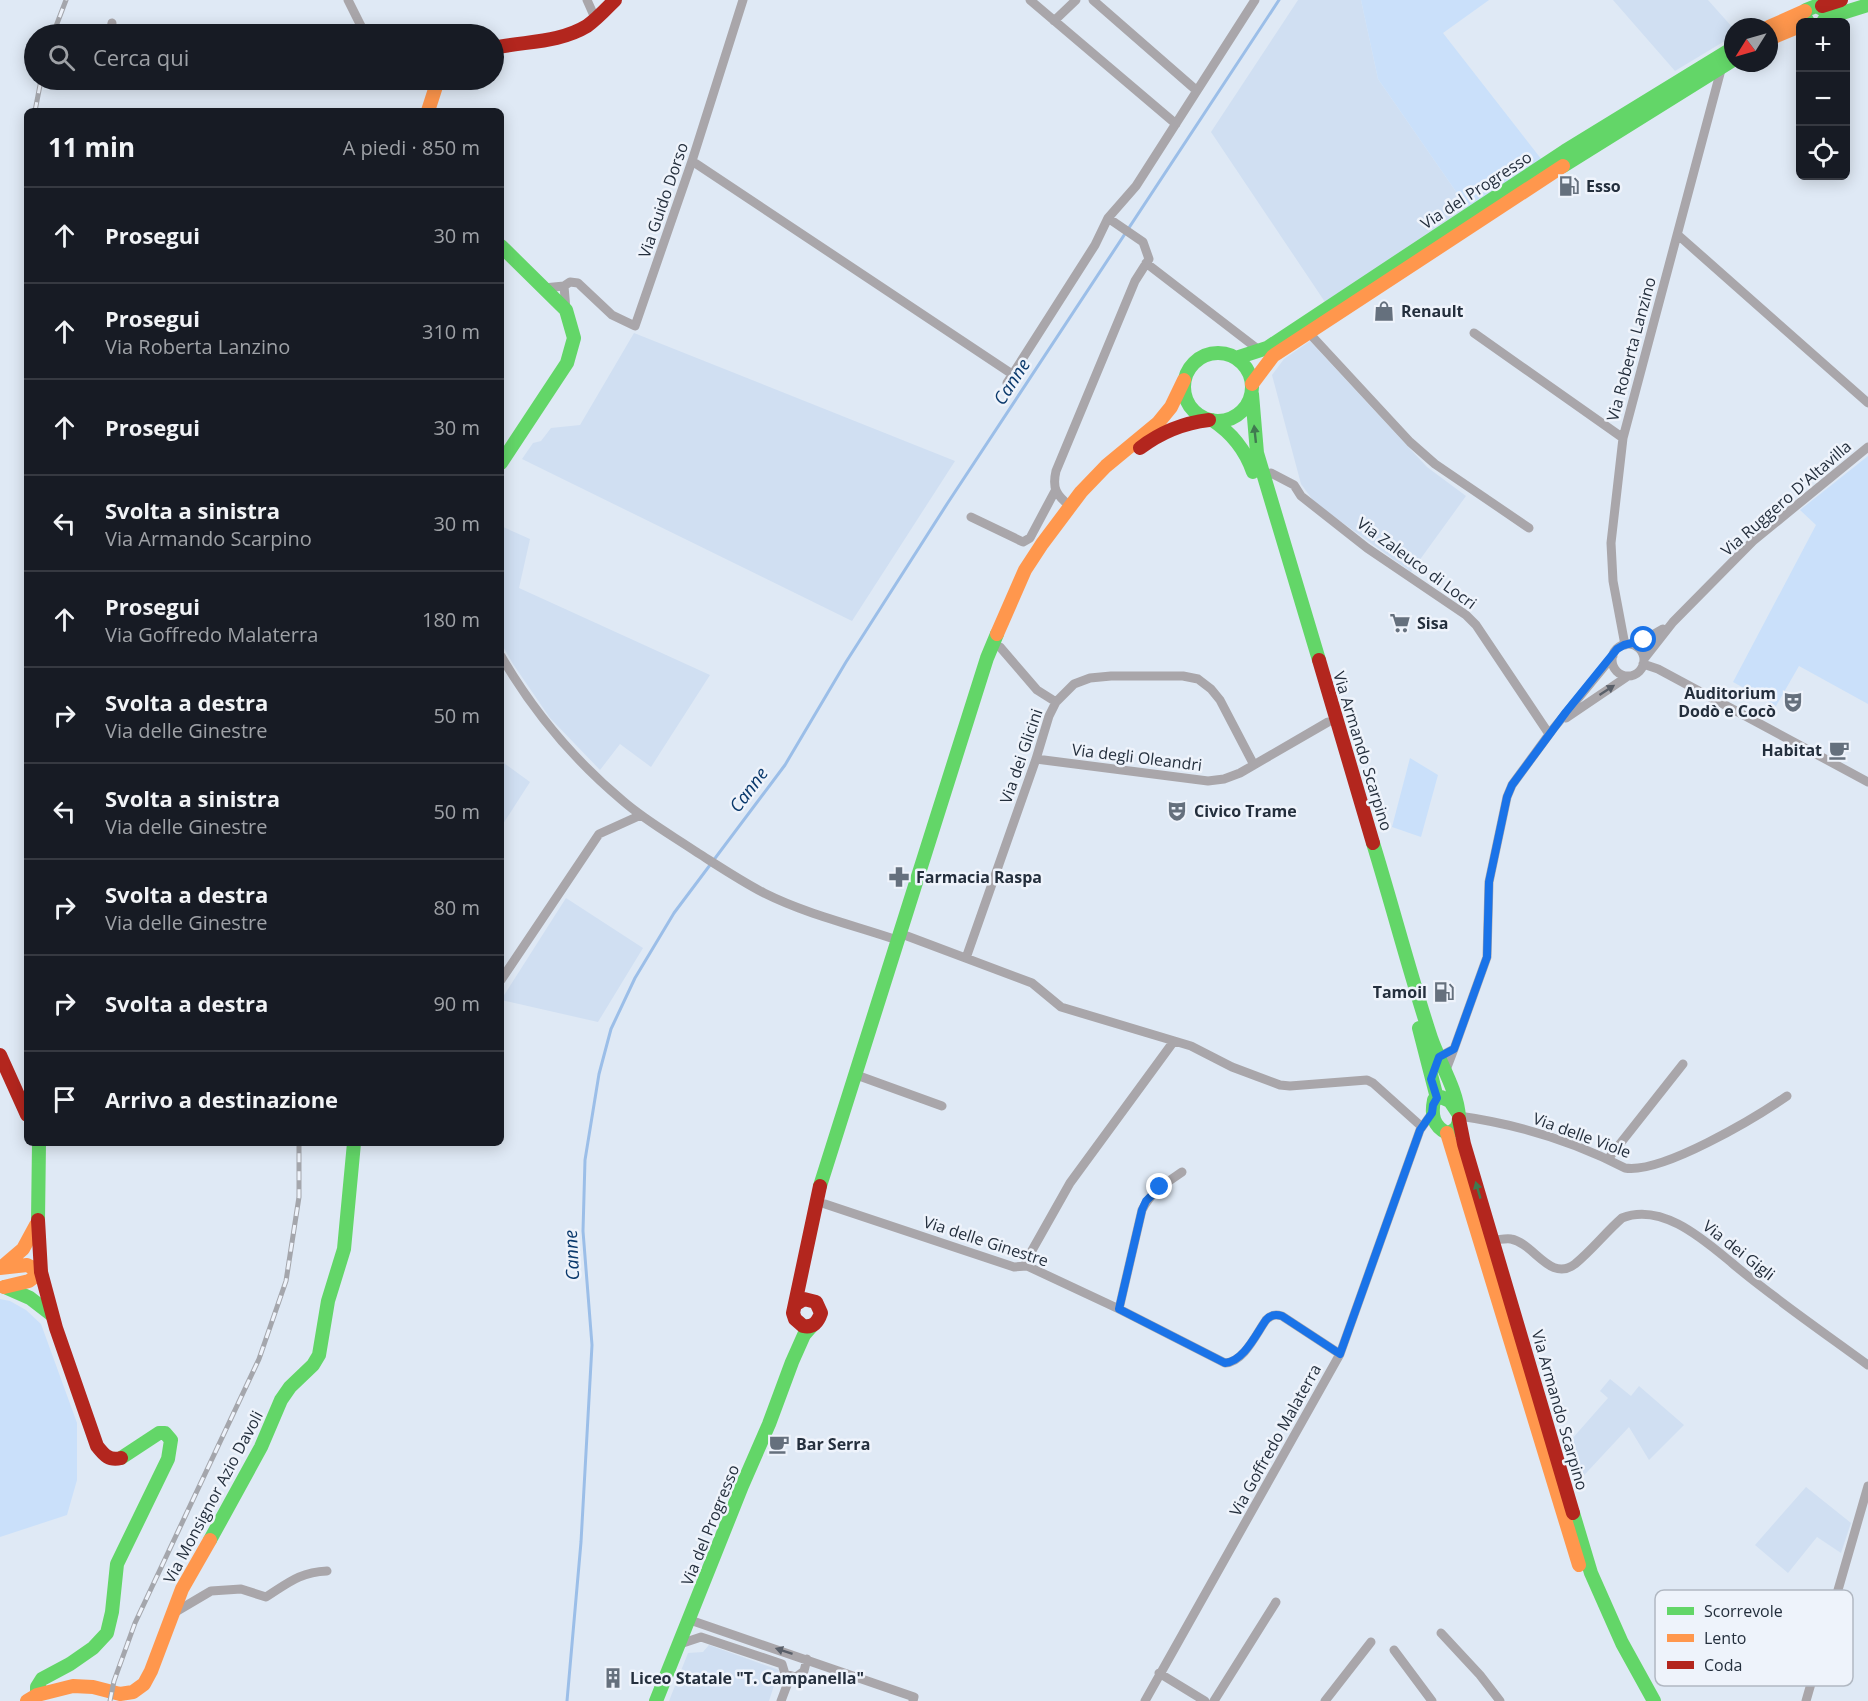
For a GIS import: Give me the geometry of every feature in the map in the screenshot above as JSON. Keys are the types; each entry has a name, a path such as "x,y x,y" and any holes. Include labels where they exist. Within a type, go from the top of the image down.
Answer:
{"street":[{"path":"348,0 360,24"},
{"path":"587,0 595,18"},
{"path":"504,46 570,34 588,25 615,0"},
{"name":"Via Guido Dorso","path":"564,286 570,282 578,283 612,315 635,326 692,161 743,0"},
{"path":"1030,0 1176,124"},
{"path":"1054,21 1076,0"},
{"path":"1093,0 1196,90"},
{"path":"1006,383 1095,245 1108,218 1136,186 1256,0"},
{"path":"1824,16 1841,0"},
{"path":"1778,25 1807,17 1813,4 1824,16"},
{"path":"1824,16 1868,5"},
{"path":"1778,35 1796,28"},
{"name":"Via del Progresso","path":"1236,357 1267,348 1565,151 1724,54"},
{"name":"Via del Progresso","path":"1252,389 1262,369 1273,357 1571,160 1724,65"},
{"name":"Via Roberta Lanzino","path":"1627,644 1613,581 1611,543 1623,438 1724,72"},
{"path":"429,108 435,90"},
{"path":"692,161 1012,374"},
{"path":"1070,506 1055,491 1053,483 1056,471 1135,281 1149,259 1143,242 1108,218"},
{"path":"1678,234 1868,403"},
{"path":"504,249 566,310"},
{"path":"1146,263 1259,350"},
{"path":"504,458 571,355 574,338 566,310 564,286 544,288"},
{"path":"1309,333 1410,442 1435,464 1529,528"},
{"path":"1474,333 1623,438"},
{"path":"792,1362 795,1310 822,1177 902,938 1000,647 1018,602 1032,574 1067,521 1112,472 1143,445 1163,431 1181,424 1210,420 1222,421 1233,418 1241,412 1248,404 1252,389 1250,374 1236,357 1215,352 1195,361 1188,370 1171,407 1158,423 1106,466 1070,506 1025,570 999,627 902,938 830,1179 809,1282 813,1300"},
{"path":"1184,380 1187,400 1199,416 1210,420"},
{"name":"Via Armando Scarpino","path":"1252,389 1257,453 1432,1041 1446,1070 1464,1144 1591,1573 1618,1634 1654,1701"},
{"name":"Via Armando Scarpino","path":"1210,420 1232,434 1248,456 1423,1042 1437,1098"},
{"name":"Via Ruggero D'Altavilla","path":"1644,662 1673,622 1753,541 1868,447"},
{"name":"Via Zaleuco di Locri","path":"1264,476 1271,473 1294,485 1301,496 1366,548 1466,615 1481,631 1551,731"},
{"path":"971,517 1023,542 1030,538 1055,491"},
{"name":"Via Ruggero D'Altavilla","path":"1627,644 1656,634 1673,622"},
{"path":"1446,1070 1487,957 1489,882 1507,797 1512,785 1551,731 1617,649 1627,644 1641,651 1644,662 1638,673 1628,676 1575,711 1551,731"},
{"path":"1000,647 1037,690 1056,702"},
{"path":"1613,656 1612,661 1616,670 1628,676"},
{"path":"504,661 551,729 596,776 640,815 766,894 809,910 966,958 1032,983 1062,1007 1191,1046 1232,1067 1280,1085 1367,1080 1422,1127"},
{"path":"1644,662 1868,782"},
{"name":"Via dei Glicini","path":"966,958 1049,716 1056,702 1074,684 1090,678 1113,675 1183,676 1198,679 1220,700 1254,765"},
{"name":"Via degli Oleandri","path":"1036,759 1208,781 1224,779 1240,773 1328,722"},
{"path":"504,976 599,834 640,815"},
{"path":"1027,1266 1026,1261 1070,1183 1174,1041"},
{"path":"1431,1079 1439,1057 1454,1049"},
{"path":"0,1055 24,1108"},
{"path":"1608,1160 1683,1064"},
{"path":"862,1077 942,1106"},
{"name":"Via delle Viole","path":"1459,1116 1485,1120 1558,1139 1624,1168 1633,1169 1664,1161 1755,1118 1787,1096"},
{"path":"1441,1097 1450,1101 1459,1116 1456,1129 1442,1130 1432,1113 1437,1098 1441,1097"},
{"name":"Via Goffredo Malaterra","path":"1144,1701 1340,1354 1422,1127 1432,1113"},
{"name":"Via Armando Scarpino","path":"1442,1130 1582,1576 1614,1647 1643,1701"},
{"name":"Via Goffredo Malaterra","path":"1416,1146 1423,1135 1442,1130"},
{"path":"32,1698 42,1679 70,1664 93,1648 107,1634 112,1612 117,1564 168,1459 171,1440 165,1433 159,1432 135,1450 116,1460 109,1460 102,1456 52,1315 41,1272 38,1220 39,1146"},
{"name":"Via Monsignor Azio Davoli","path":"32,1698 73,1686 93,1687 120,1694 133,1692 152,1671 182,1589 261,1448 281,1400 319,1355 328,1301 344,1249 354,1146"},
{"path":"1119,1309 1146,1201 1160,1187 1182,1172"},
{"name":"Via delle Ginestre","path":"825,1204 1014,1267 1027,1266 1119,1309 1225,1363 1231,1363 1241,1356 1266,1320 1270,1316 1277,1315 1340,1354"},
{"name":"Via dei Gigli","path":"1493,1240 1512,1239 1526,1246 1550,1266 1562,1270 1575,1264 1622,1218 1652,1216 1667,1220 1706,1240 1781,1302 1868,1365"},
{"path":"0,1268 20,1253 32,1237 38,1220"},
{"path":"0,1268 29,1265 41,1272"},
{"path":"2,1287 36,1279 41,1272"},
{"path":"2,1287 37,1301 52,1315"},
{"path":"804,1299 813,1300 818,1304 821,1313 818,1323 812,1327 798,1324 795,1310 804,1299"},
{"name":"Via del Progresso","path":"656,1701 792,1362 804,1335 812,1327"},
{"path":"1838,1590 1868,1486"},
{"path":"172,1614 212,1591 241,1589 266,1597 300,1575 327,1571"},
{"path":"1214,1701 1276,1602"},
{"path":"690,1620 914,1697 913,1701"},
{"path":"1441,1633 1480,1675 1500,1701"},
{"path":"680,1644 701,1637 782,1664 785,1674 790,1677 801,1675 807,1659"},
{"path":"1325,1701 1371,1642"},
{"path":"1394,1650 1432,1701"},
{"path":"1159,1673 1205,1701"},
{"path":"781,1701 790,1677"},
{"path":"1806,1701 1810,1686"}],"shaded area":[{"path":"1298,0 1361,0 1378,79 1468,209 1325,302 1211,132"},
{"path":"1361,0 1489,0 1443,33 1542,160 1468,209 1378,79"},
{"path":"1613,0 1708,0 1724,18 1724,41 1675,71"},
{"path":"634,333 955,461 852,621 522,459 533,443 541,441 551,428 580,425"},
{"path":"1310,341 1427,467 1466,496 1411,572 1315,503 1301,484 1272,375 1284,359"},
{"path":"1868,456 1868,704 1799,666 1776,706 1733,682 1816,525 1800,510"},
{"path":"504,527 530,539 519,588 710,675 651,767 620,744 600,770 550,718 504,648"},
{"path":"1410,758 1438,775 1421,837 1392,827"},
{"path":"504,763 530,782 504,822"},
{"path":"566,898 643,948 598,1022 504,1001 504,995"},
{"path":"0,1299 10,1301 26,1310 41,1324 77,1423 77,1480 67,1515 0,1537"},
{"path":"1610,1379 1631,1396 1639,1386 1684,1425 1649,1460 1629,1427 1575,1485 1564,1448 1608,1398 1600,1391"},
{"path":"1806,1487 1851,1523 1841,1553 1817,1537 1788,1573 1755,1545"},
{"path":"709,1645 779,1670 769,1701 669,1701 688,1653 703,1652"}],"waterway":[{"name":"Canne","path":"567,1701 581,1542 592,1345 583,1231 585,1160 599,1074 611,1029 635,978 674,913 785,765 846,662 947,504 1279,0"}],"railway":[{"path":"57,24 66,0"},
{"path":"36,108 39,90"},
{"path":"110,1701 114,1681 135,1623 259,1359 286,1281 299,1197 299,1146"}],"traffic: fast":[{"path":"1826,18 1868,5"},
{"path":"1806,18 1804,15 1806,10 1816,6 1825,10 1827,15 1825,18"},
{"path":"1236,358 1267,348 1565,151 1724,54"},
{"path":"1563,166 1724,66"},
{"path":"504,249 566,310 574,338 567,363 504,458"},
{"path":"1218,353 1231,356 1242,363 1249,374 1252,387 1249,400 1242,411 1231,418 1218,421 1205,418 1194,411 1187,400 1184,387 1187,374 1194,363 1205,356 1218,353"},
{"path":"1252,394 1257,453 1319,660"},
{"path":"1212,420 1237,442 1253,472"},
{"path":"820,1186 987,658 997,634"},
{"path":"1373,843 1431,1038 1458,1107 1459,1117 1458,1123 1453,1131 1447,1133 1434,1120 1434,1100 1441,1097 1450,1101 1458,1113"},
{"path":"1419,1028 1437,1098"},
{"path":"38,1220 39,1146"},
{"path":"210,1540 261,1447 281,1400 290,1387 313,1365 319,1355 328,1301 344,1249 354,1146"},
{"path":"5,1287 30,1298 52,1315"},
{"path":"656,1701 792,1362 804,1335 811,1327"},
{"path":"37,1695 37,1687 42,1679 93,1648 107,1633 112,1612 117,1564 168,1459 171,1440 165,1433 159,1433 121,1458"},
{"path":"1573,1513 1591,1573 1622,1643 1654,1701"}],"traffic: slow":[{"path":"1778,23 1805,11"},
{"path":"1778,35 1796,28"},
{"path":"429,108 435,90"},
{"path":"1252,384 1273,356 1563,166"},
{"path":"997,634 1025,570 1042,544 1081,492 1106,466 1158,423 1171,407 1184,380"},
{"path":"1447,1133 1579,1565"},
{"path":"2,1267 23,1249 36,1225"},
{"path":"0,1268 27,1265 41,1272 29,1281 4,1287"},
{"path":"27,1701 37,1695 73,1686 93,1687 120,1694 133,1692 144,1684 182,1589 210,1540"}],"traffic: jam":[{"path":"504,46 553,39 576,32 591,23 615,0"},
{"path":"1822,6 1841,0"},
{"path":"1140,448 1173,429 1209,420"},
{"path":"1319,660 1373,843"},
{"path":"0,1055 24,1108"},
{"path":"1459,1119 1464,1144 1573,1513"},
{"path":"796,1304 804,1299 816,1302 821,1313 817,1322 810,1326 803,1326 795,1319 793,1313 820,1186"},
{"path":"38,1220 41,1272 56,1328 97,1446 107,1456 113,1459 121,1458"}],"place":[{"name":"Esso","path":"1569,186"},
{"name":"Renault","path":"1384,311"},
{"name":"Sisa","path":"1400,623"},
{"name":"Auditorium Dodò e Cocò","path":"1793,702"},
{"name":"Habitat","path":"1839,750"},
{"name":"Civico Trame","path":"1177,811"},
{"name":"Farmacia Raspa","path":"899,877"},
{"name":"Tamoil","path":"1444,992"},
{"name":"Bar Serra","path":"779,1444"},
{"name":"Liceo Statale \"T. Campanella\"","path":"613,1678"}],"route":[{"path":"1160,1187 1146,1201 1142,1210 1119,1309 1225,1363 1231,1363 1241,1356 1266,1320 1270,1316 1277,1315 1340,1354 1420,1130 1432,1113 1434,1101 1437,1098 1431,1079 1439,1057 1454,1049 1487,957 1489,882 1507,797 1512,785 1566,712 1617,649 1644,640"}]}
